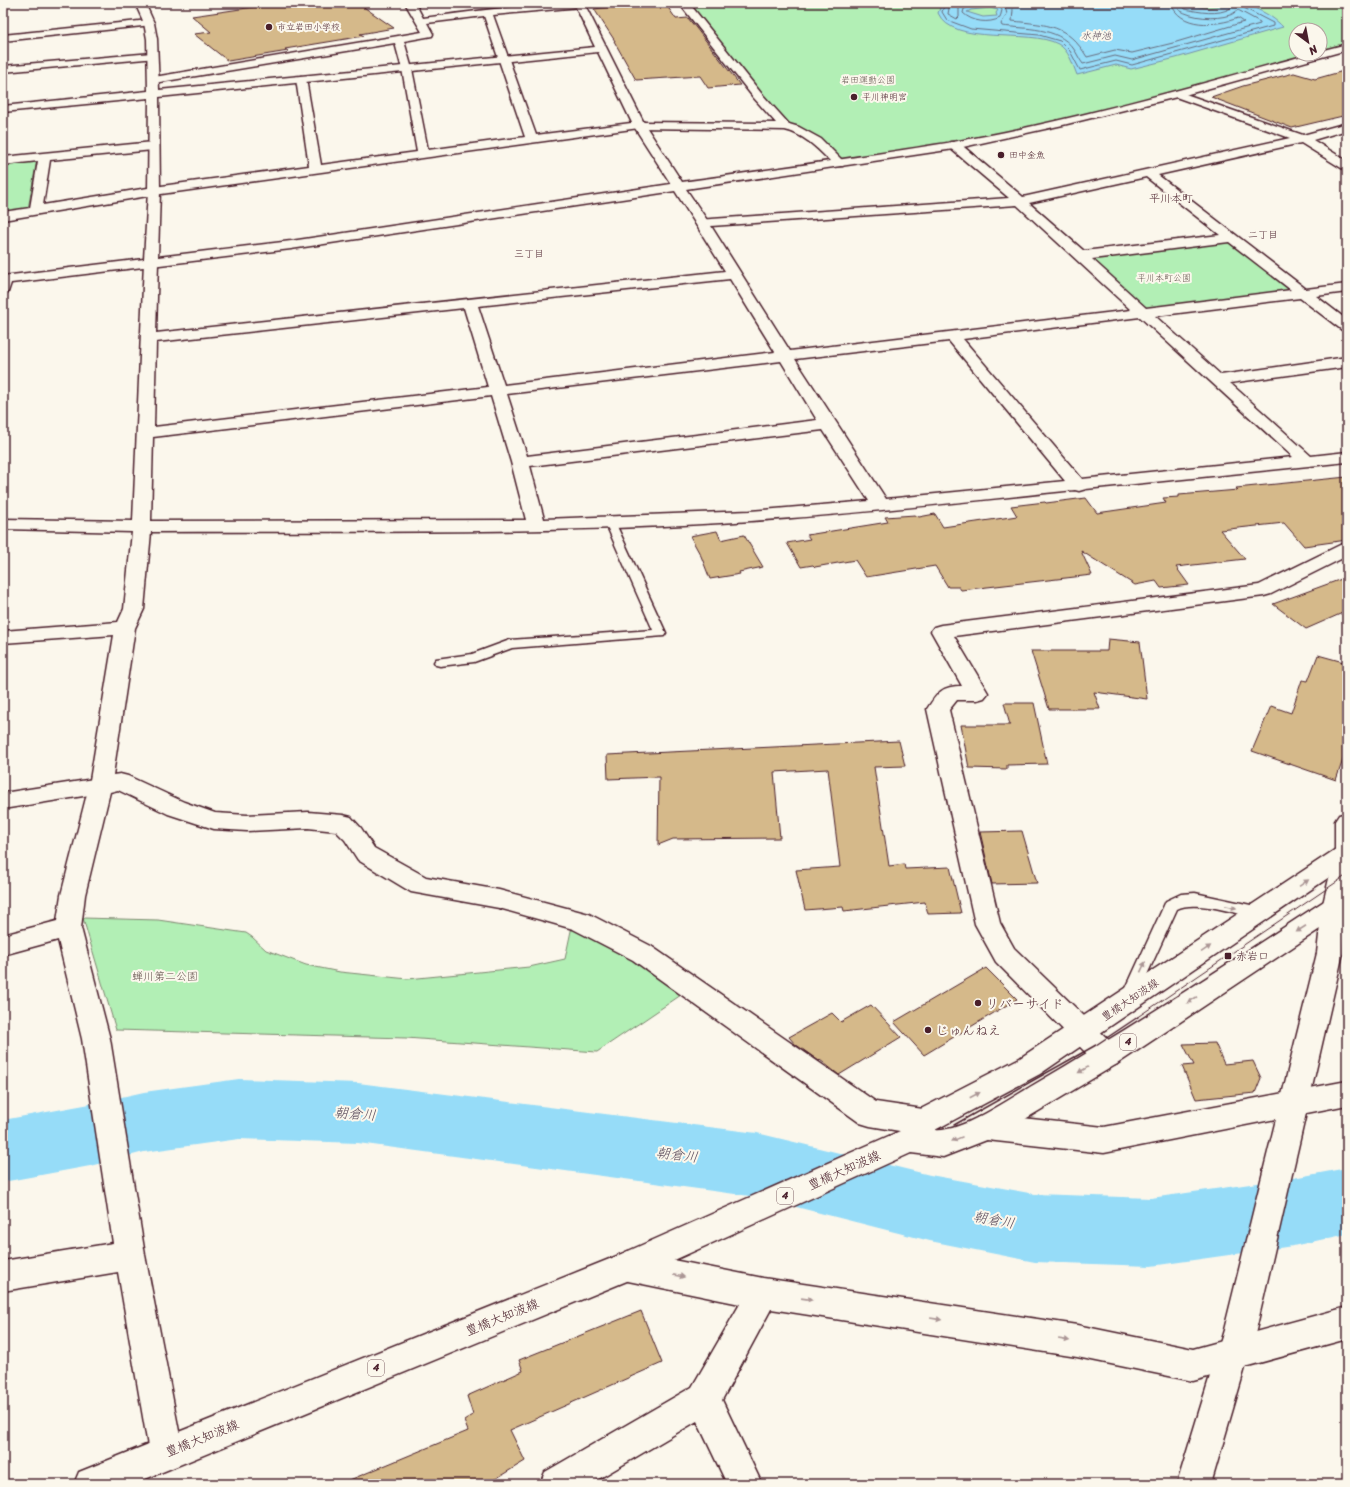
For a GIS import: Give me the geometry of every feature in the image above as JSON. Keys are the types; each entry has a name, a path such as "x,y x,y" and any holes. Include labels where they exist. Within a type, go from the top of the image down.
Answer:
{"street":[{"path":"140,3 149,23 152,39 154,80 154,191 150,262 142,527 134,609 125,628 100,786 73,895 68,928 99,1054 130,1255 166,1452"},
{"path":"154,80 428,34 410,3"},
{"path":"684,3 757,95 785,127"},
{"path":"420,21 580,4 638,125 702,223 881,506"},
{"path":"488,13 505,58 532,140"},
{"path":"3,38 149,23"},
{"path":"399,40 407,69 423,154"},
{"path":"4,283 150,262 291,245 954,145 1063,122 1177,94 1347,47"},
{"path":"3,109 602,49"},
{"path":"3,69 152,56"},
{"path":"301,79 316,169"},
{"path":"1177,94 1303,139 1347,166"},
{"path":"3,216 154,191 638,125 785,127 795,129 817,141 839,163"},
{"path":"702,223 1020,201 1303,139 1347,126"},
{"path":"954,145 1020,201 1140,312 1307,461"},
{"path":"3,161 153,146"},
{"path":"36,210 45,156"},
{"path":"1148,173 1347,327"},
{"path":"1079,256 1233,238"},
{"path":"148,338 734,274"},
{"path":"145,433 1347,288"},
{"path":"470,303 520,462 536,525"},
{"path":"953,336 1079,486"},
{"path":"1218,380 1347,362"},
{"path":"520,462 828,424"},
{"path":"3,524 142,527 536,525 750,516 881,506 1347,457"},
{"path":"1107,1056 1005,955 988,924 938,709 951,693 978,693 941,631 1264,590 1347,549"},
{"path":"3,637 125,628"},
{"path":"3,801 120,782 176,808 214,821 248,823 308,820 343,823 353,834 366,854 420,885 499,899 580,921 642,953 870,1114 916,1131"},
{"path":"1194,1484 1236,1342 1330,953 1343,905 1347,853 1347,821"},
{"name":"豊橋大知波線","path":"91,1484 166,1452 628,1266 916,1131 1030,1066 1260,913 1347,853"},
{"name":"4","path":"916,1131 943,1144 987,1127 1107,1056 1343,905"},
{"path":"3,945 68,928"},
{"path":"987,1127 1104,1140 1292,1109 1347,1093"},
{"path":"3,1276 130,1255"},
{"path":"628,1266 763,1293 1077,1342 1193,1365 1236,1342 1347,1323"},
{"path":"556,1484 704,1399 763,1293"},
{"path":"704,1399 745,1484"}],"lane":[{"path":"440,662 474,658 510,644 660,633 610,522"},
{"path":"1127,1002 1171,905 1181,900 1195,899 1260,913"}],"green space":[{"name":"岩田運動公園","path":"684,3 1347,4 1347,47 1328,52 1328,22 1288,22 1288,62 1293,62 1177,94 954,145 839,163 818,141 785,127"},
{"path":"37,159 28,209 3,213 3,162"},
{"name":"平川本町公園","path":"1233,238 1297,289 1291,294 1156,310 1135,304 1079,256"},
{"name":"蝉川第二公園","path":"83,918 158,920 246,933 266,950 306,965 340,972 408,979 529,967 565,959 572,926 641,964 681,995 597,1052 406,1038 116,1030"}],"water":[{"name":"水神池","path":"942,3 1179,3 1205,8 1228,6 1228,3 1236,3 1265,13 1283,27 1176,58 1131,69 1116,65 1077,75 1068,54 1058,44 1045,39 975,34 959,30 946,23 938,13","holes":["990,8 998,10 996,13 997,16 983,17 967,12 971,10"]}],"building":[{"path":"282,3 358,3 394,28 360,34 364,36 285,49 288,51 228,61 194,34 211,32 192,16"},
{"path":"665,3 676,19 688,18 740,85 708,88 700,76 636,80 615,41 594,9 635,4"},
{"path":"1347,70 1347,115 1292,128 1211,97 1243,86 1294,73 1315,79"},
{"path":"1347,477 1347,540 1304,546 1284,523 1220,530 1245,559 1176,567 1189,585 1161,588 1156,581 1135,585 1081,551 1092,575 961,590 959,587 948,587 935,566 866,577 855,560 815,567 813,565 801,567 787,543 810,539 807,535 888,522 885,517 915,515 919,517 935,514 943,527 1017,516 1011,506 1086,498 1097,513 1166,503 1163,498 1179,497 1179,495 1238,490 1236,488"},
{"path":"717,531 721,540 744,535 763,567 739,572 740,574 710,579 701,556 690,536"},
{"path":"1347,577 1347,611 1306,629 1273,604"},
{"path":"1108,639 1140,642 1147,699 1094,692 1100,709 1049,709 1031,651 1107,651"},
{"path":"1318,655 1347,663 1347,748 1336,780 1252,751 1271,706 1291,713 1302,680 1308,681"},
{"path":"1004,703 1034,703 1047,764 1007,765 1007,769 969,768 961,725 1010,725"},
{"path":"899,741 905,766 874,767 889,866 904,864 905,869 950,867 961,913 928,914 925,902 844,911 843,907 805,910 796,870 840,867 828,769 774,772 780,838 673,839 658,845 659,777 608,779 607,755"},
{"path":"1022,831 1037,883 992,884 980,832"},
{"path":"986,968 1017,999 924,1055 894,1022"},
{"path":"871,1005 901,1037 839,1075 820,1060 819,1061 795,1044 789,1037 832,1013 841,1022"},
{"path":"1215,1043 1224,1064 1253,1061 1261,1078 1255,1093 1196,1099 1182,1066 1194,1065 1183,1044"},
{"path":"641,1311 662,1363 510,1430 525,1461 487,1484 340,1484 468,1431 464,1421 473,1415 467,1396 523,1371 519,1360"}],"waterway":[{"name":"朝倉川","path":"3,1151 90,1135 144,1122 239,1109 358,1113 757,1165 930,1208 1035,1228 1151,1232 1293,1212 1347,1201"}],"tram line":[{"path":"1136,1018 1347,875"},
{"path":"954,1125 1096,1045 1138,1017"}],"place":[{"name":"市立岩田小学校","path":"269,27"},
{"name":"平川神明宮","path":"854,97"},
{"name":"田中金魚","path":"1001,155"},
{"name":"赤岩口","path":"1228,956"},
{"name":"リバーサイド","path":"978,1003"},
{"name":"じゅんねえ","path":"928,1030"}],"district":[{"name":"平川本町","path":"1171,198"},
{"name":"二丁目","path":"1263,235"},
{"name":"三丁目","path":"529,254"}]}
